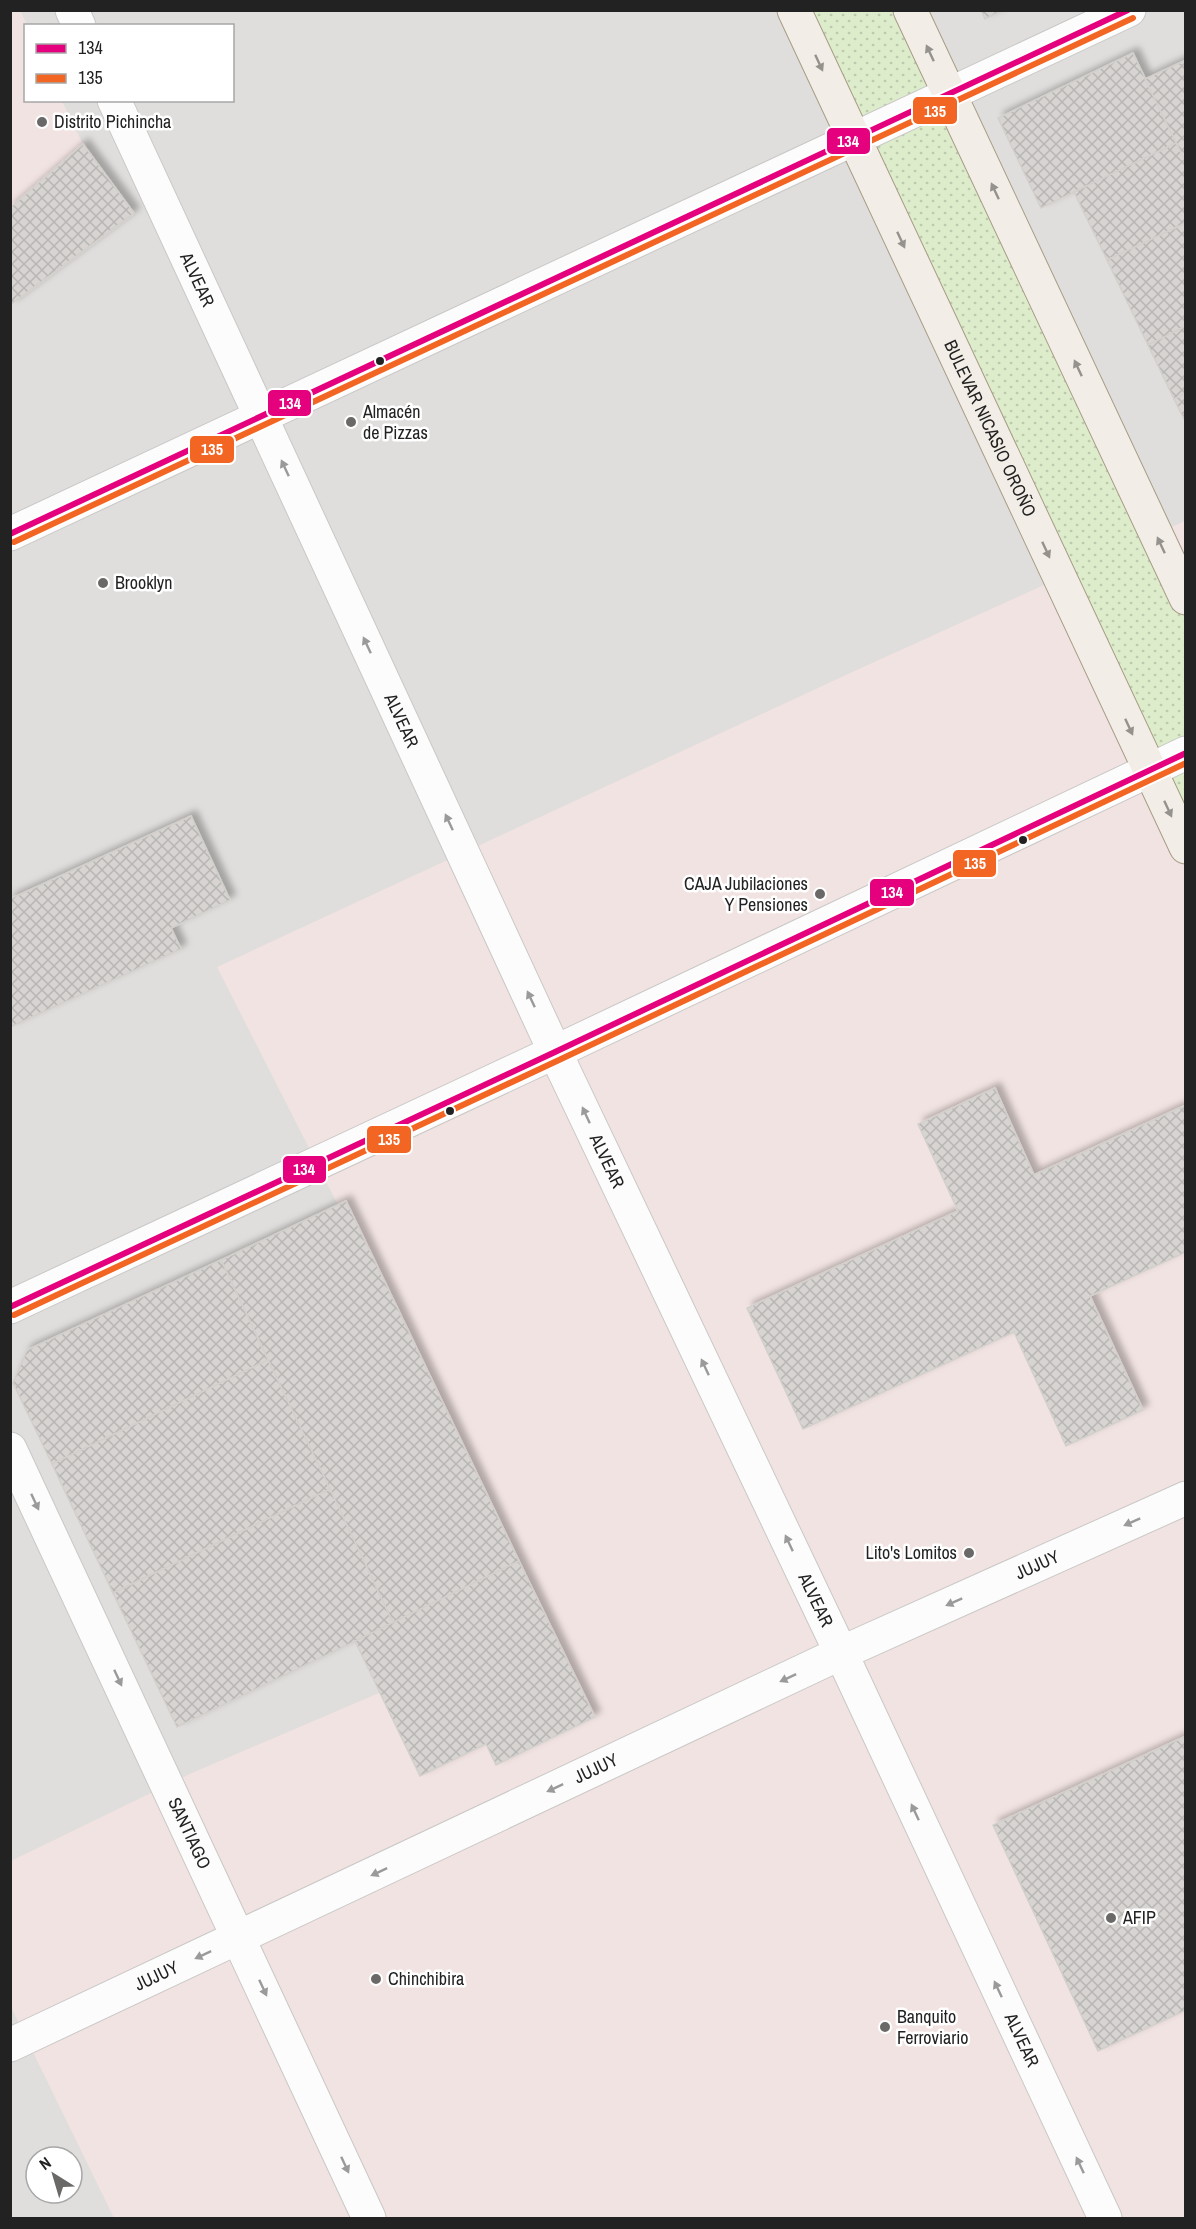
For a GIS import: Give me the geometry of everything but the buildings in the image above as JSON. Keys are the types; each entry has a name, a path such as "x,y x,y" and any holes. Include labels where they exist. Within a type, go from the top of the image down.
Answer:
{"main road":[{"name":"BULEVAR NICASIO OROÑO","path":"794,10 1185,847"},
{"path":"910,10 1185,598"}],"street":[{"path":"72,10 78,24"},
{"path":"10,534 1129,10"},
{"name":"ALVEAR","path":"115,102 555,1052 841,1653 1105,2218"},
{"path":"10,1307 1185,753"},
{"name":"SANTIAGO","path":"10,1449 369,2218"},
{"name":"JUJUY","path":"10,2045 841,1653 1185,1498"}],"shaded area":[{"name":"Distrito Pichincha","path":"20,10 27,24 24,24 24,102 62,102 83,144 11,208 10,11"},
{"path":"11,11 1185,11 1185,2218 11,2218"},
{"path":"1185,521 1185,2218 114,2218 84,2157 84,2145 78,2145 11,2007 11,1861 192,1773 379,1693 355,1641 519,1561 217,967 848,674"}],"green space":[{"path":"794,11 910,11 1185,598 1185,847"}],"transit line":[{"name":"134","path":"10,534 1128,10"},
{"name":"135","path":"14,542 1133,18"},
{"name":"134","path":"10,1307 1186,753"},
{"name":"135","path":"14,1315 1186,763"}],"place":[{"name":"Distrito Pichincha","path":"42,122"},
{"name":"Almacén de Pizzas","path":"351,422"},
{"name":"Brooklyn","path":"103,583"},
{"name":"CAJA Jubilaciones Y Pensiones","path":"820,894"},
{"name":"Lito's Lomitos","path":"969,1553"},
{"name":"AFIP","path":"1111,1918"},
{"name":"Chinchibira","path":"376,1979"},
{"name":"Banquito Ferroviario","path":"885,2027"}]}
